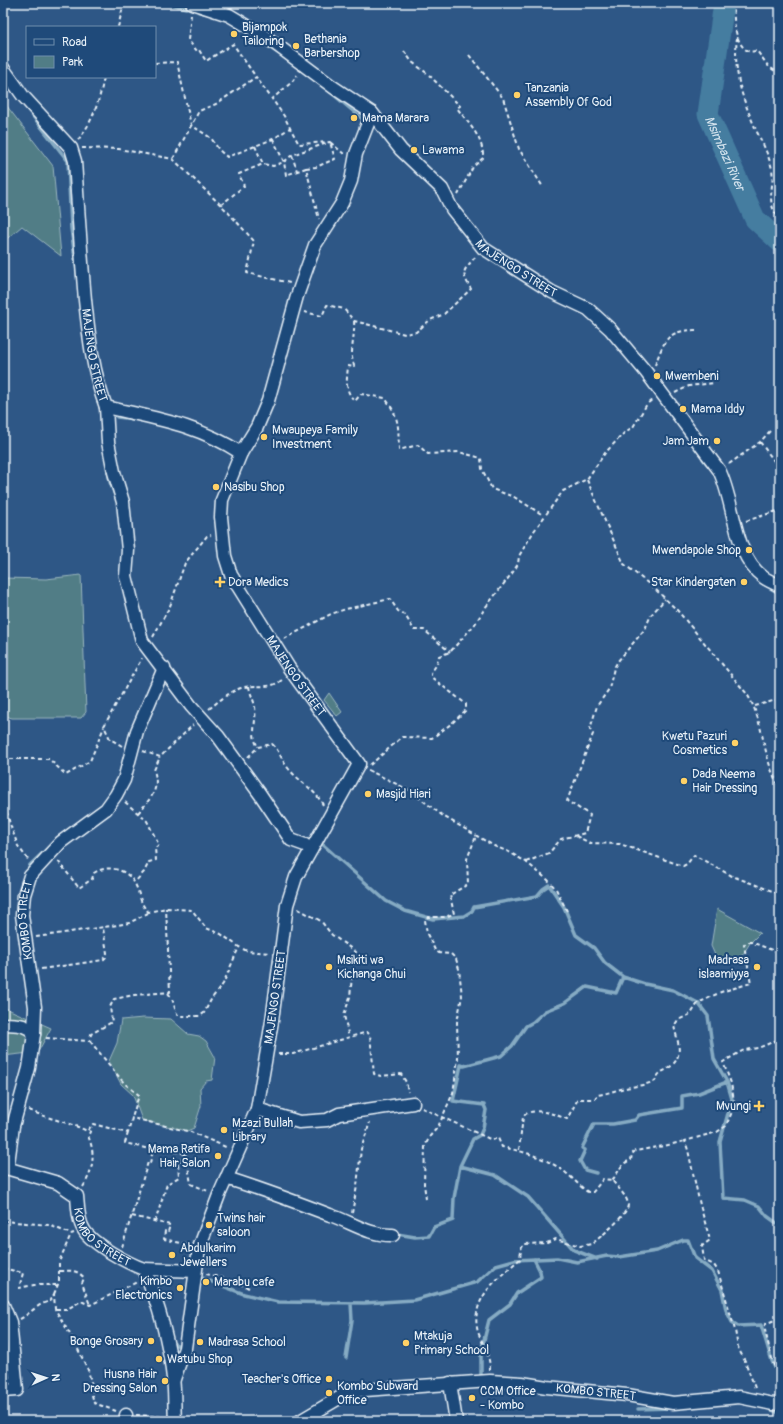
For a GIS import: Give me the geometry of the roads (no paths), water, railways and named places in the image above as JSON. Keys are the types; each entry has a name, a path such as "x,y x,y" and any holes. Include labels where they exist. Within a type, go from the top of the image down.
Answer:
{"street":[{"name":"MAJENGO STREET","path":"193,3 229,15 266,37 333,87 372,113 401,150 442,189 452,209 483,248 552,292 588,309 610,329 646,372 719,470 728,492 742,544 753,566 763,577 780,586"},
{"name":"MAJENGO STREET","path":"3,68 23,96 71,148 75,161 81,261 92,355 98,383 106,407 160,418 200,430 241,453 222,500 221,517 225,556 231,575 289,668 364,767 329,816 296,877 287,905 267,1052 257,1109 226,1178 199,1248 185,1348 174,1379"},
{"path":"241,453 257,427 268,401 300,285 315,245 342,203 355,165 356,154 372,113"},
{"path":"106,407 108,442 114,472 123,502 128,550 126,576 142,641 201,717 218,736 291,840 305,845 311,850"},
{"name":"KOMBO STREET","path":"164,668 146,708 124,780 116,795 106,809 61,842 30,876 24,895 22,915 31,970 35,1007 34,1034 29,1068 19,1106 8,1125 8,1163 4,1169 58,1182 77,1196 79,1217 83,1230 127,1263 146,1273 195,1272"},
{"path":"3,1024 30,1028 34,1034"},
{"path":"257,1109 299,1122 327,1120 339,1114 413,1103"},
{"path":"226,1178 333,1215 349,1224 382,1235 393,1235"},
{"path":"146,1273 170,1355 174,1379 175,1420"},
{"path":"3,1305 10,1322 17,1390 3,1391"},
{"path":"450,1383 456,1421"},
{"name":"KOMBO STREET","path":"300,1421 351,1391 430,1386 450,1383 522,1383 554,1388 627,1395 673,1403 725,1397 740,1397 773,1404 780,1403"}],"waterway":[{"path":"166,3 186,8"},
{"name":"Msimbazi River","path":"724,3 708,114 755,219 780,242"},
{"path":"199,12 206,13"},
{"path":"255,37 278,53"},
{"path":"328,90 366,122"},
{"path":"28,110 68,161 71,228 78,281"},
{"path":"117,417 134,419"},
{"path":"703,459 707,464"},
{"path":"108,472 115,495"},
{"path":"764,584 780,594"},
{"path":"320,842 386,901 405,911 433,919 464,916 472,911 474,907 537,896 549,885 564,907 576,935 594,948 605,963 623,977 645,984 673,990 698,1003 708,1016 714,1059 727,1082 732,1099 720,1142 723,1198 745,1200 759,1206 767,1216 778,1224 780,1229"},
{"path":"28,872 30,865 51,845"},
{"path":"397,1234 415,1237 429,1236 434,1227 453,1220 454,1198 460,1166 473,1139 480,1135 483,1128 486,1110 484,1105 453,1101 461,1065 464,1066 501,1056 512,1046 526,1026 545,1011 565,1003 587,987 616,993 623,977"},
{"path":"596,1173 585,1170 580,1161 585,1150 582,1148 594,1124 613,1124 635,1120 639,1115 682,1108 682,1096 699,1093 727,1082"},
{"path":"460,1166 495,1175 528,1197 574,1250 597,1259"},
{"path":"197,1276 244,1294 278,1302 365,1303 414,1300 477,1282 496,1265 514,1260 557,1258 577,1262 607,1256 619,1257 657,1251 683,1240 688,1240 695,1258 712,1271 722,1290 726,1310 732,1322 738,1326 761,1325 772,1361 780,1379"},
{"path":"481,1379 481,1352 489,1320 510,1304 517,1293 541,1277 540,1271 534,1259"},
{"path":"346,1358 352,1320 351,1303"},
{"path":"171,1343 180,1346 183,1343"},
{"path":"638,1409 671,1408"},
{"path":"767,1408 780,1413"}],"place":[{"name":"Bijampok Tailoring","path":"234,34"},
{"name":"Bethania Barbershop","path":"296,46"},
{"name":"Tanzania Assembly Of God","path":"517,95"},
{"name":"Mama Marara","path":"354,118"},
{"name":"Lawama","path":"414,150"},
{"name":"Mwembeni","path":"657,376"},
{"name":"Mama Iddy","path":"683,409"},
{"name":"Mwaupeya Family Investment","path":"264,437"},
{"name":"Jam Jam","path":"717,441"},
{"name":"Nasibu Shop","path":"216,487"},
{"name":"Mwendapole Shop","path":"749,550"},
{"name":"Dora Medics","path":"220,582"},
{"name":"Star Kindergaten","path":"744,582"},
{"name":"Kwetu Pazuri Cosmetics","path":"735,743"},
{"name":"Dada Neema Hair Dressing","path":"684,781"},
{"name":"Masjid Hiari","path":"368,794"},
{"name":"Msikiti wa Kichanga Chui","path":"329,967"},
{"name":"Madrasa islaamiyya","path":"757,967"},
{"name":"Mvungi","path":"759,1106"},
{"name":"Mzazi Bullah Library","path":"224,1130"},
{"name":"Mama Ratifa Hair Salon","path":"218,1156"},
{"name":"Twins hair saloon","path":"209,1225"},
{"name":"Abdulkarim Jewellers","path":"172,1255"},
{"name":"Marabu cafe","path":"206,1282"},
{"name":"Kimbo Electronics","path":"180,1288"},
{"name":"Bonge Grosary","path":"151,1341"},
{"name":"Madrasa School","path":"200,1342"},
{"name":"Mtakuja Primary School","path":"406,1343"},
{"name":"Watubu Shop","path":"159,1359"},
{"name":"Teacher's Office","path":"329,1379"},
{"name":"Husna Hair Dressing Salon","path":"165,1381"},
{"name":"Kombo Subward Office","path":"329,1393"},
{"name":"CCM Office - Kombo","path":"472,1398"}]}
